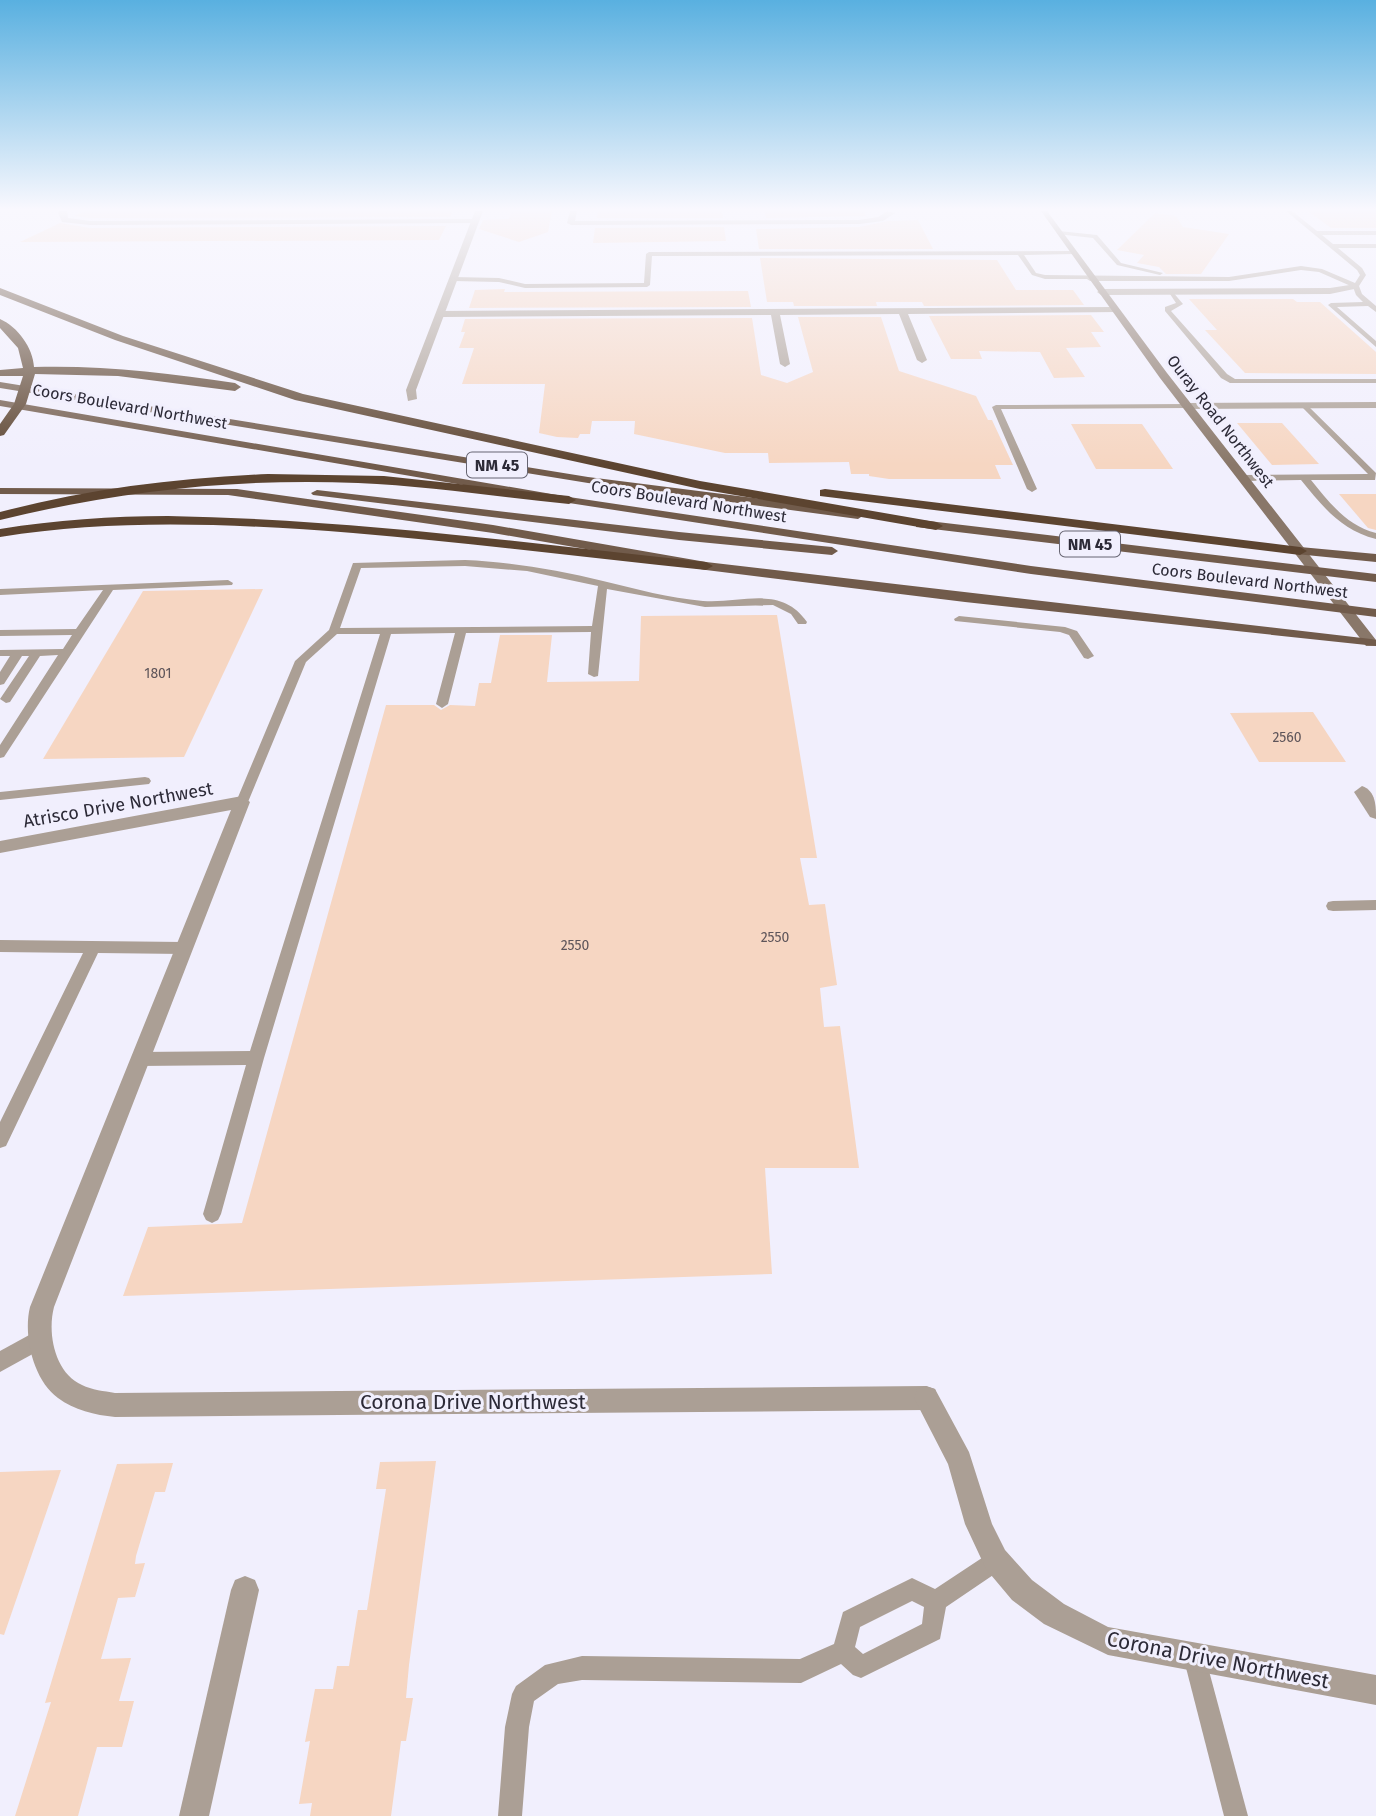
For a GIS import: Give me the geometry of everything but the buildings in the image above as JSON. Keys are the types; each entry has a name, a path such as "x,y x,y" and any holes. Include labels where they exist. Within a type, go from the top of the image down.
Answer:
{"highway":[{"path":"12,296 119,338 299,397"},
{"path":"0,322 16,335 28,354 30,364 24,398 0,432"},
{"path":"0,373 97,370 153,373 299,397 700,485 936,526"},
{"path":"594,463 629,464 769,486 1300,551"},
{"path":"0,516 73,499 218,479 259,477 361,479 569,500"},
{"path":"0,533 101,520 172,518 373,530 706,566"}],"main road":[{"name":"Ouray Road Northwest","path":"1104,296 1186,406 1375,645"},
{"name":"Coors Boulevard Northwest","path":"3,385 588,480 936,526 1374,578"},
{"name":"Coors Boulevard Northwest","path":"0,402 569,500 1031,570 1376,613"},
{"path":"0,491 332,494 679,536 1031,570"},
{"path":"228,492 493,529 706,566 1375,645"},
{"path":"1300,551 1376,558"}],"street":[{"path":"412,399 411,390 448,296"},
{"path":"442,314 1115,310"},
{"path":"775,312 785,364"},
{"path":"904,312 922,360"},
{"path":"1186,406 1376,405"},
{"path":"1362,792 1376,813"},
{"name":"Atrisco Drive Northwest","path":"0,847 242,802"},
{"name":"Corona Drive Northwest","path":"242,802 48,1290 40,1317 42,1338 53,1375 67,1391 90,1401 115,1405 926,1398 962,1468 970,1501 986,1543 1026,1594 1078,1629 1108,1641 1376,1690"},
{"path":"194,1816 245,1590"}],"lane":[{"path":"1173,296 1180,304 1167,308 1168,311 1224,376 1233,381 1376,381"},
{"path":"1374,306 1331,305 1376,345"},
{"path":"1305,405 1375,477"},
{"path":"1032,489 996,407 1186,406"},
{"path":"1243,478 1375,477"},
{"path":"1304,478 1347,526 1359,533 1376,536"},
{"path":"242,802 301,661 334,631 358,565 501,565 705,604 789,605 797,611 802,622"},
{"path":"0,592 228,583"},
{"path":"594,674 603,583"},
{"path":"0,754 110,587"},
{"path":"959,619 1061,629 1073,633 1088,656"},
{"path":"334,631 597,629"},
{"path":"442,704 461,630"},
{"path":"212,1214 256,1058 387,631"},
{"path":"0,634 79,632"},
{"path":"0,653 66,652"},
{"path":"0,681 18,653"},
{"path":"6,699 36,653"},
{"path":"0,796 145,781"},
{"path":"1333,906 1376,905"},
{"path":"0,946 183,948"},
{"path":"0,1140 94,946"},
{"path":"139,1059 256,1058"},
{"path":"0,1362 42,1338"},
{"path":"843,1651 861,1667 932,1631 936,1601 997,1559"},
{"path":"843,1651 851,1620 912,1590 936,1601"},
{"path":"510,1816 517,1727 524,1694 553,1673 582,1668 801,1671 843,1651"},
{"path":"1194,1656 1236,1816"}]}
